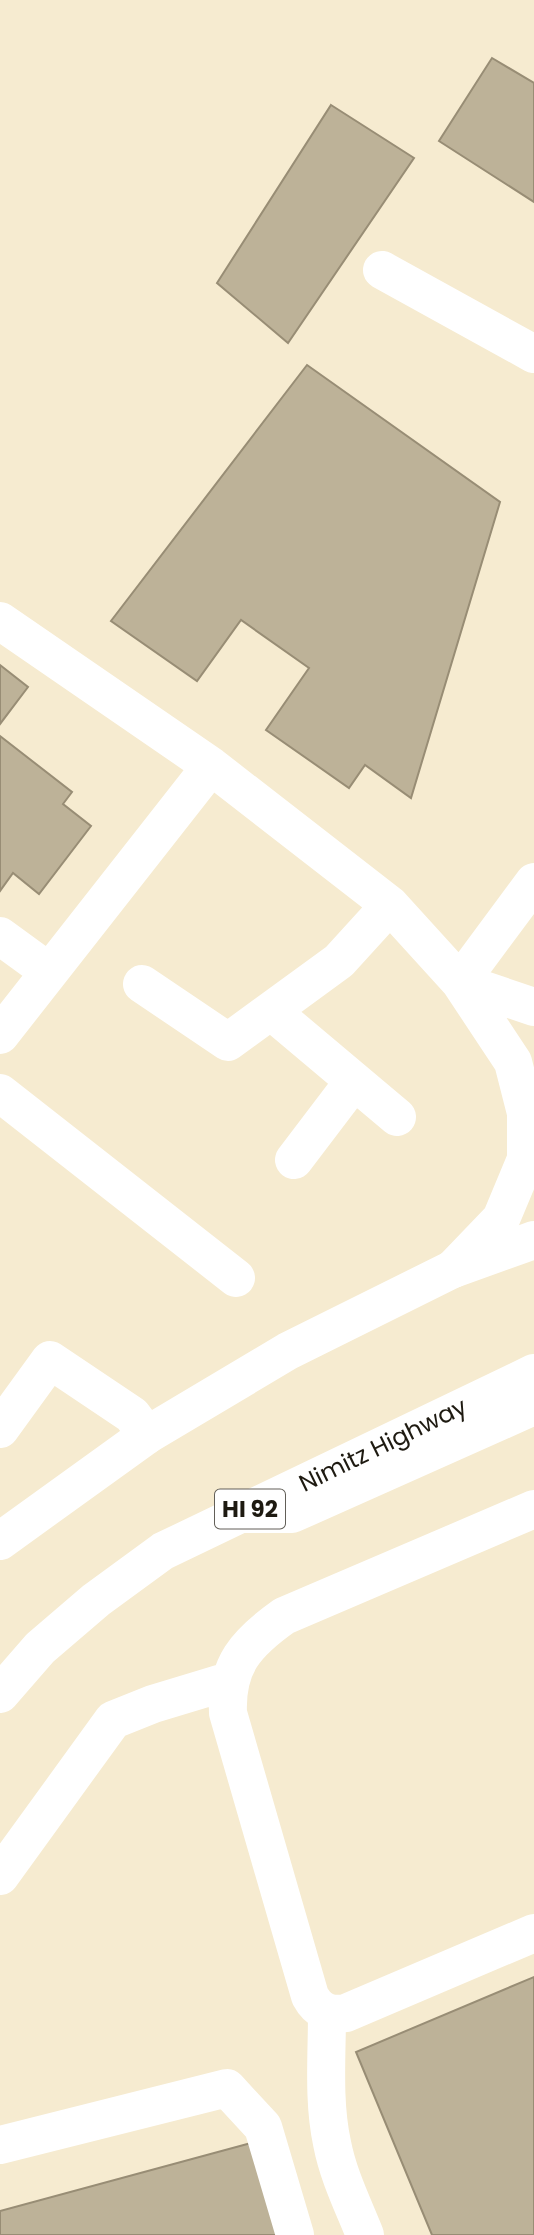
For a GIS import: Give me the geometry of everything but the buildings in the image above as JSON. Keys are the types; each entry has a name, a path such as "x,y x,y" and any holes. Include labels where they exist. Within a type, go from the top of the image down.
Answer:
{"main road":[{"path":"382,270 534,354"},
{"path":"0,621 211,766 390,905 460,982 513,1062 526,1113 526,1159 501,1219 453,1269"},
{"path":"0,1035 211,766"},
{"path":"460,982 528,902"},
{"path":"142,984 229,1042 339,961 390,905"},
{"path":"0,936 48,971"},
{"path":"460,982 534,1007"},
{"path":"271,1011 397,1117"},
{"path":"295,1160 354,1081"},
{"path":"0,1093 236,1278"},
{"path":"0,1541 147,1435 288,1351 453,1269 534,1240"},
{"path":"0,1429 50,1360 132,1415 147,1435"},
{"name":"Nimitz Highway","path":"0,1694 40,1648 96,1600 163,1551 534,1373"},
{"path":"240,1514 292,1514 534,1406"},
{"path":"534,1509 284,1616 265,1630 243,1653 229,1681 228,1713 314,2004 327,2013 346,2013 534,1933"},
{"path":"0,1876 113,1720 153,1704 229,1681"},
{"path":"327,2013 327,2097 332,2143 343,2180 365,2235"},
{"path":"0,2145 227,2088 263,2127 295,2235"}]}
